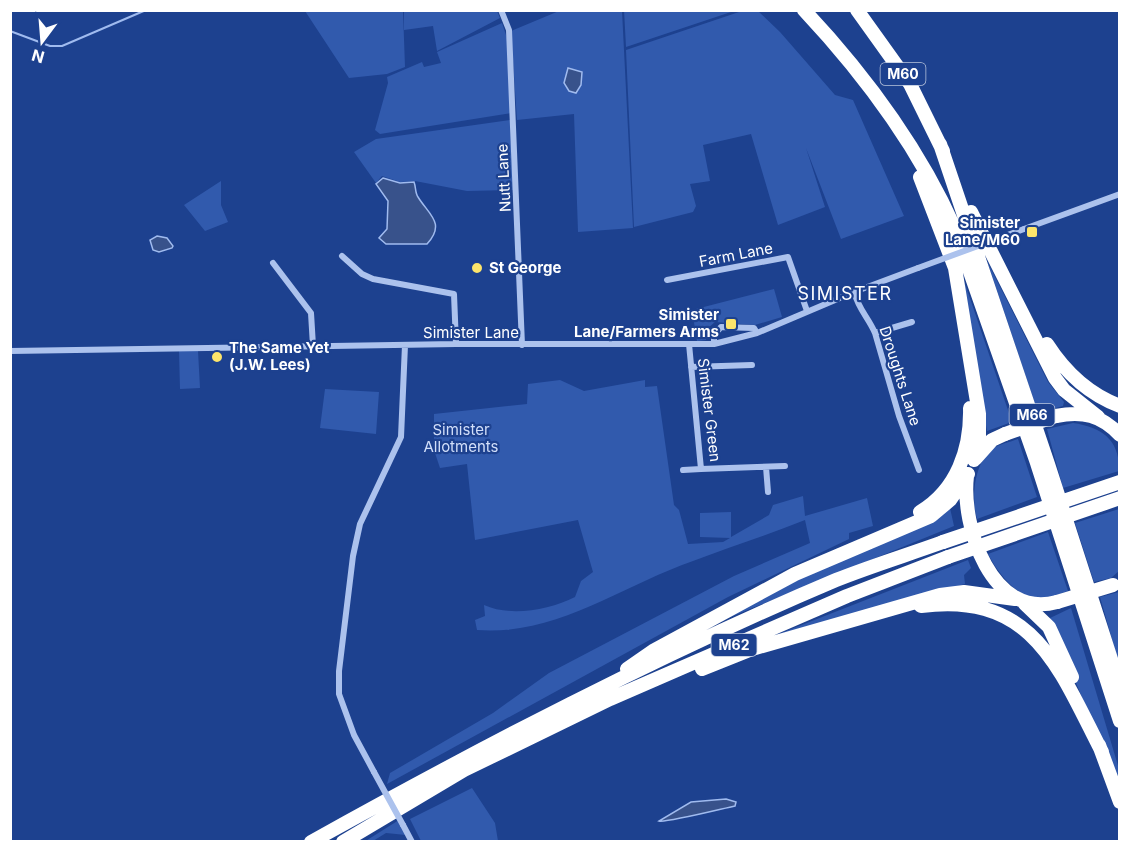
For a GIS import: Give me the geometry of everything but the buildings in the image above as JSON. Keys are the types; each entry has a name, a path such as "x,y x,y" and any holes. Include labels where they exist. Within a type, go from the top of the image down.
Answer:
{"highway":[{"name":"M60","path":"804,10 845,55 899,131 941,197"},
{"name":"M60","path":"857,10 910,84 940,144"},
{"path":"849,549 931,516 950,500 968,474 974,460 980,427 955,268 946,240 899,131"},
{"path":"940,144 991,253 1055,378 1064,390 1100,417 1119,435"},
{"name":"M66","path":"940,144 1034,421 1119,687"},
{"name":"M66","path":"941,197 989,323 1119,721"},
{"path":"991,253 1058,361 1080,384 1119,406"},
{"path":"601,688 664,645 795,574 929,507 947,489 960,466 970,430 962,307"},
{"path":"974,460 992,440 1056,416 1077,413 1119,423"},
{"path":"968,474 966,507 980,553 992,575 1018,601 1042,618 1054,635 1119,802"},
{"name":"M62","path":"311,842 460,759 601,688 837,580 1119,482"},
{"name":"M62","path":"343,842 464,770 610,699 836,600 948,557 1119,498"},
{"path":"522,742 583,722 640,694 752,649 952,592 974,592 1041,605 1116,583"},
{"path":"870,615 925,606 967,606 996,613 1015,622 1046,649 1101,752"}],"street":[{"name":"Nutt Lane","path":"501,10 509,30 522,345"},
{"name":"Simister Lane","path":"10,351 456,344 714,344 757,333 854,292 1119,194"},
{"path":"342,256 362,274 373,279 453,294 456,344"},
{"name":"Farm Lane","path":"668,280 788,257 807,311"},
{"path":"273,263 311,313 313,346"},
{"name":"Droughts Lane","path":"854,292 859,310 870,322 875,333 899,416 919,470"},
{"path":"875,333 912,322"},
{"path":"714,344 714,335 721,327 754,328 757,333"},
{"name":"Simister Green","path":"689,344 701,469 785,466"},
{"path":"405,345 401,437 360,524 353,556 339,671 339,694 354,735 412,842"},
{"path":"691,367 752,365"},
{"path":"766,468 768,492"},
{"path":"683,470 701,469"}],"green space":[{"path":"624,10 734,10 734,11 626,47"},
{"path":"305,11 403,11 405,67 387,74 349,78"},
{"path":"404,11 497,11 500,18 437,51 433,26 404,30"},
{"path":"559,11 622,11 633,228 578,232 574,114 517,120 511,31"},
{"path":"742,11 758,11 780,32 835,95 853,100 904,216 841,239 806,148 825,207 778,225 751,134 703,145 710,181 690,184 696,206 693,212 634,227 626,50"},
{"path":"502,23 507,38 511,113 380,134 375,130 388,83 387,77 422,62 424,67 441,63 437,52"},
{"path":"510,120 513,190 467,191 415,181 400,182 382,176 376,183 354,152 376,139"},
{"path":"221,181 221,205 228,222 205,231 184,205"},
{"path":"957,260 1012,422 987,431"},
{"path":"987,261 1048,382 1064,402 1063,406 1038,413"},
{"path":"774,289 782,317 755,325 715,322 708,328 706,340 697,341 692,310"},
{"path":"179,351 198,351 200,388 180,389"},
{"name":"Simister Allotments","path":"560,380 584,391 645,380 645,387 657,386 674,505 679,510 688,544 723,542 730,538 700,537 700,513 731,512 731,537 769,515 773,505 803,496 805,516 867,498 873,526 849,533 849,539 728,597 387,784 390,773 493,713 549,673 734,576 810,543 805,520 666,571 562,617 506,630 477,630 475,620 485,616 484,605 494,609 517,611 565,602 575,597 581,581 593,572 578,520 475,540 467,464 440,468 434,450 434,414 527,404 528,384"},
{"path":"325,389 379,392 376,434 320,428"},
{"path":"1073,423 1101,432 1113,443 1119,471 1063,488 1047,429"},
{"path":"1018,439 1037,497 977,519 974,492 981,463 992,449"},
{"path":"950,508 954,526 728,618 726,614"},
{"path":"1119,509 1119,571 1111,578 1094,582 1075,523"},
{"path":"1048,532 1068,591 1045,599 1035,599 1010,585 988,554"},
{"path":"968,560 971,568 964,575 965,584 776,635"},
{"path":"1119,592 1119,664 1100,597"},
{"path":"1071,608 1119,769 1119,789 1053,626 1048,619"},
{"path":"472,788 495,823 498,841 421,841 410,819"},
{"path":"399,820 406,835 386,833 373,841 364,842"}],"shaded area":[{"path":"568,68 582,72 581,85 576,93 569,91 564,83"},
{"path":"383,178 400,183 414,182 417,195 434,219 435,230 427,244 386,244 379,238 387,229 388,201 376,184"},
{"path":"157,236 167,238 172,248 159,252 153,250 150,240"},
{"path":"726,799 736,802 735,806 659,821 691,802"}],"waterway":[{"path":"10,31 50,46 62,46 146,10"}],"place":[{"name":"Simister Lane/M60","path":"1032,232"},
{"name":"St George","path":"477,268"},
{"name":"Simister Lane/Farmers Arms","path":"731,324"},
{"name":"The Same Yet (J.W. Lees)","path":"217,357"}],"district":[{"name":"SIMISTER","path":"845,294"}]}
